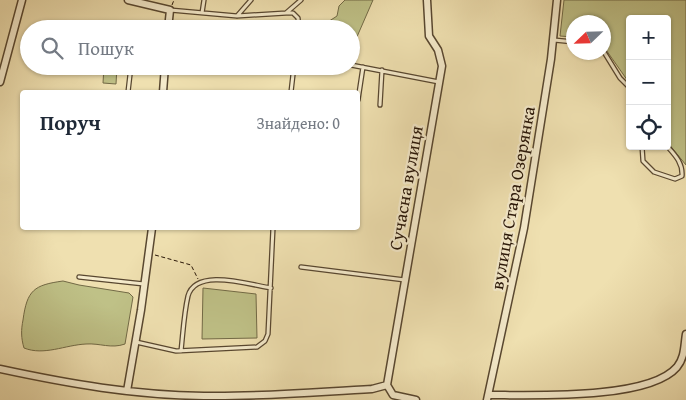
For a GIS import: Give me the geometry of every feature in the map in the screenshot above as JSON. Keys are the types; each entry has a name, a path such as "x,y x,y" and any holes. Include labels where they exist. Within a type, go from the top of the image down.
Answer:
{"street":[{"path":"0,82 22,0"},
{"path":"128,0 170,10 169,20"},
{"name":"Сучасна вулиця","path":"387,385 439,82 441,58 429,36 427,0"},
{"name":"вулиця Стара Озерянка","path":"488,397 524,228 558,0"},
{"path":"164,90 165,75"},
{"path":"127,391 145,284 152,230"},
{"path":"488,397 605,395 629,390 662,379 672,373 683,357 686,334"},
{"path":"0,369 84,387 203,396 269,396 372,389 387,385 393,395 416,400"}],"lane":[{"path":"202,13 204,0"},
{"path":"237,16 252,0"},
{"path":"286,13 301,0"},
{"path":"170,10 237,16 293,13 298,20"},
{"path":"553,40 566,41"},
{"path":"609,60 626,84"},
{"path":"359,90 362,66 439,82"},
{"path":"380,105 382,70"},
{"path":"128,90 130,75"},
{"path":"290,90 293,75"},
{"path":"642,150 643,161 654,172 675,179 682,176 683,169 676,155 671,150"},
{"path":"135,342 181,351 257,347 263,344 268,334 273,230"},
{"path":"301,268 405,280"},
{"path":"79,277 145,284"},
{"path":"181,351 188,294 200,282 216,279 271,288"}],"path":[{"path":"149,253 191,265 200,282"}],"green space":[{"path":"345,0 373,0 360,30 360,20 331,20 337,16 339,6"},
{"path":"564,0 686,0 686,165 671,147 671,15 626,15 626,78 611,57 611,15 566,15 566,36 560,36"},
{"path":"103,75 116,75 116,84 103,83"},
{"path":"63,281 129,293 133,297 125,344 115,346 86,344 47,351 24,348 22,327 30,296 39,287"},
{"path":"203,288 256,294 257,338 202,339"}]}
